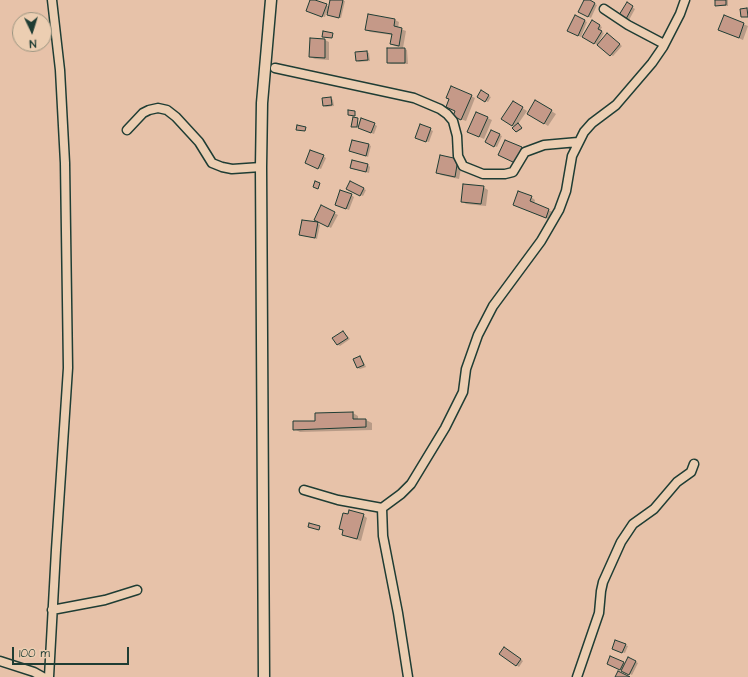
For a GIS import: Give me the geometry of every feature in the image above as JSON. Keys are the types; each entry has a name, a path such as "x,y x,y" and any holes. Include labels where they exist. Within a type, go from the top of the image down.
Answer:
{"main road":[{"path":"264,677 261,168 262,103 271,0"}],"street":[{"path":"49,677 68,368 65,163 60,70 52,0"},
{"path":"304,490 338,500 382,508 412,484 449,422 463,392 466,369 478,335 493,306 541,241 559,210 566,191 572,156 578,142 592,123 616,105 652,63 680,14 685,0"},
{"path":"604,9 628,25 664,44"},
{"path":"275,68 414,98 440,109 453,121 457,136 458,156 463,166 483,174 505,174 513,172 525,152 544,145 578,142"},
{"path":"127,130 143,113 149,110 158,108 167,110 176,116 194,137 212,163 232,169 261,168"},
{"path":"577,677 599,613 601,590 620,542 632,524 654,509 677,482 691,472 694,464"},
{"path":"382,508 383,536 398,613 408,677"},
{"path":"52,610 105,600 137,590"},
{"path":"0,661 34,672 43,677"}],"building":[{"path":"310,0 327,4 322,17 306,11"},
{"path":"330,0 343,0 339,18 327,15"},
{"path":"584,0 590,0 595,3 588,17 578,12"},
{"path":"715,0 726,0 726,5 715,6"},
{"path":"627,2 633,6 626,19 619,15"},
{"path":"747,8 748,17 741,17 740,9"},
{"path":"368,14 395,19 394,26 402,28 399,46 390,44 392,34 365,30"},
{"path":"575,15 585,20 578,36 567,31"},
{"path":"724,15 744,23 739,38 718,30"},
{"path":"592,20 600,25 598,29 602,31 594,44 582,37"},
{"path":"323,31 333,33 332,38 322,37"},
{"path":"607,33 620,44 610,56 597,45"},
{"path":"310,38 325,39 325,58 309,57"},
{"path":"387,48 405,48 405,63 387,63"},
{"path":"367,51 368,60 356,61 355,52"},
{"path":"451,86 472,95 461,120 453,116 455,111 446,107 449,99 446,98"},
{"path":"481,90 489,95 485,102 477,97"},
{"path":"331,97 332,105 323,106 322,98"},
{"path":"535,100 552,110 544,124 527,114"},
{"path":"513,101 523,107 512,126 501,119"},
{"path":"348,110 355,111 355,116 348,115"},
{"path":"476,112 488,117 479,137 467,132"},
{"path":"353,117 358,118 357,127 351,127"},
{"path":"361,118 375,123 371,133 358,128"},
{"path":"518,123 522,128 516,132 512,128"},
{"path":"420,124 431,128 426,142 415,138"},
{"path":"297,125 306,127 305,131 296,130"},
{"path":"491,130 500,134 494,147 485,142"},
{"path":"352,140 369,144 366,156 349,151"},
{"path":"505,140 522,147 515,163 498,155"},
{"path":"310,150 324,155 318,169 305,163"},
{"path":"440,155 458,159 455,177 436,173"},
{"path":"352,160 368,164 366,172 350,168"},
{"path":"315,181 320,183 318,189 313,187"},
{"path":"350,181 364,188 360,196 346,189"},
{"path":"463,184 484,186 481,204 461,202"},
{"path":"340,190 352,194 346,209 335,205"},
{"path":"518,191 532,196 530,201 549,209 546,218 513,205"},
{"path":"321,205 335,212 328,227 314,220"},
{"path":"302,220 318,222 315,238 299,235"},
{"path":"343,331 348,338 337,345 332,338"},
{"path":"360,356 364,365 357,368 353,359"},
{"path":"353,412 353,419 366,419 366,427 293,430 293,421 315,421 315,413"},
{"path":"349,510 364,514 357,539 342,535 343,530 339,529 343,513 348,514"},
{"path":"309,523 320,526 319,530 308,527"},
{"path":"615,640 626,644 622,653 612,649"},
{"path":"504,647 521,659 516,666 499,654"},
{"path":"610,656 624,662 620,670 607,664"},
{"path":"628,657 636,661 629,675 621,671"},
{"path":"618,671 630,677 615,677"}]}
